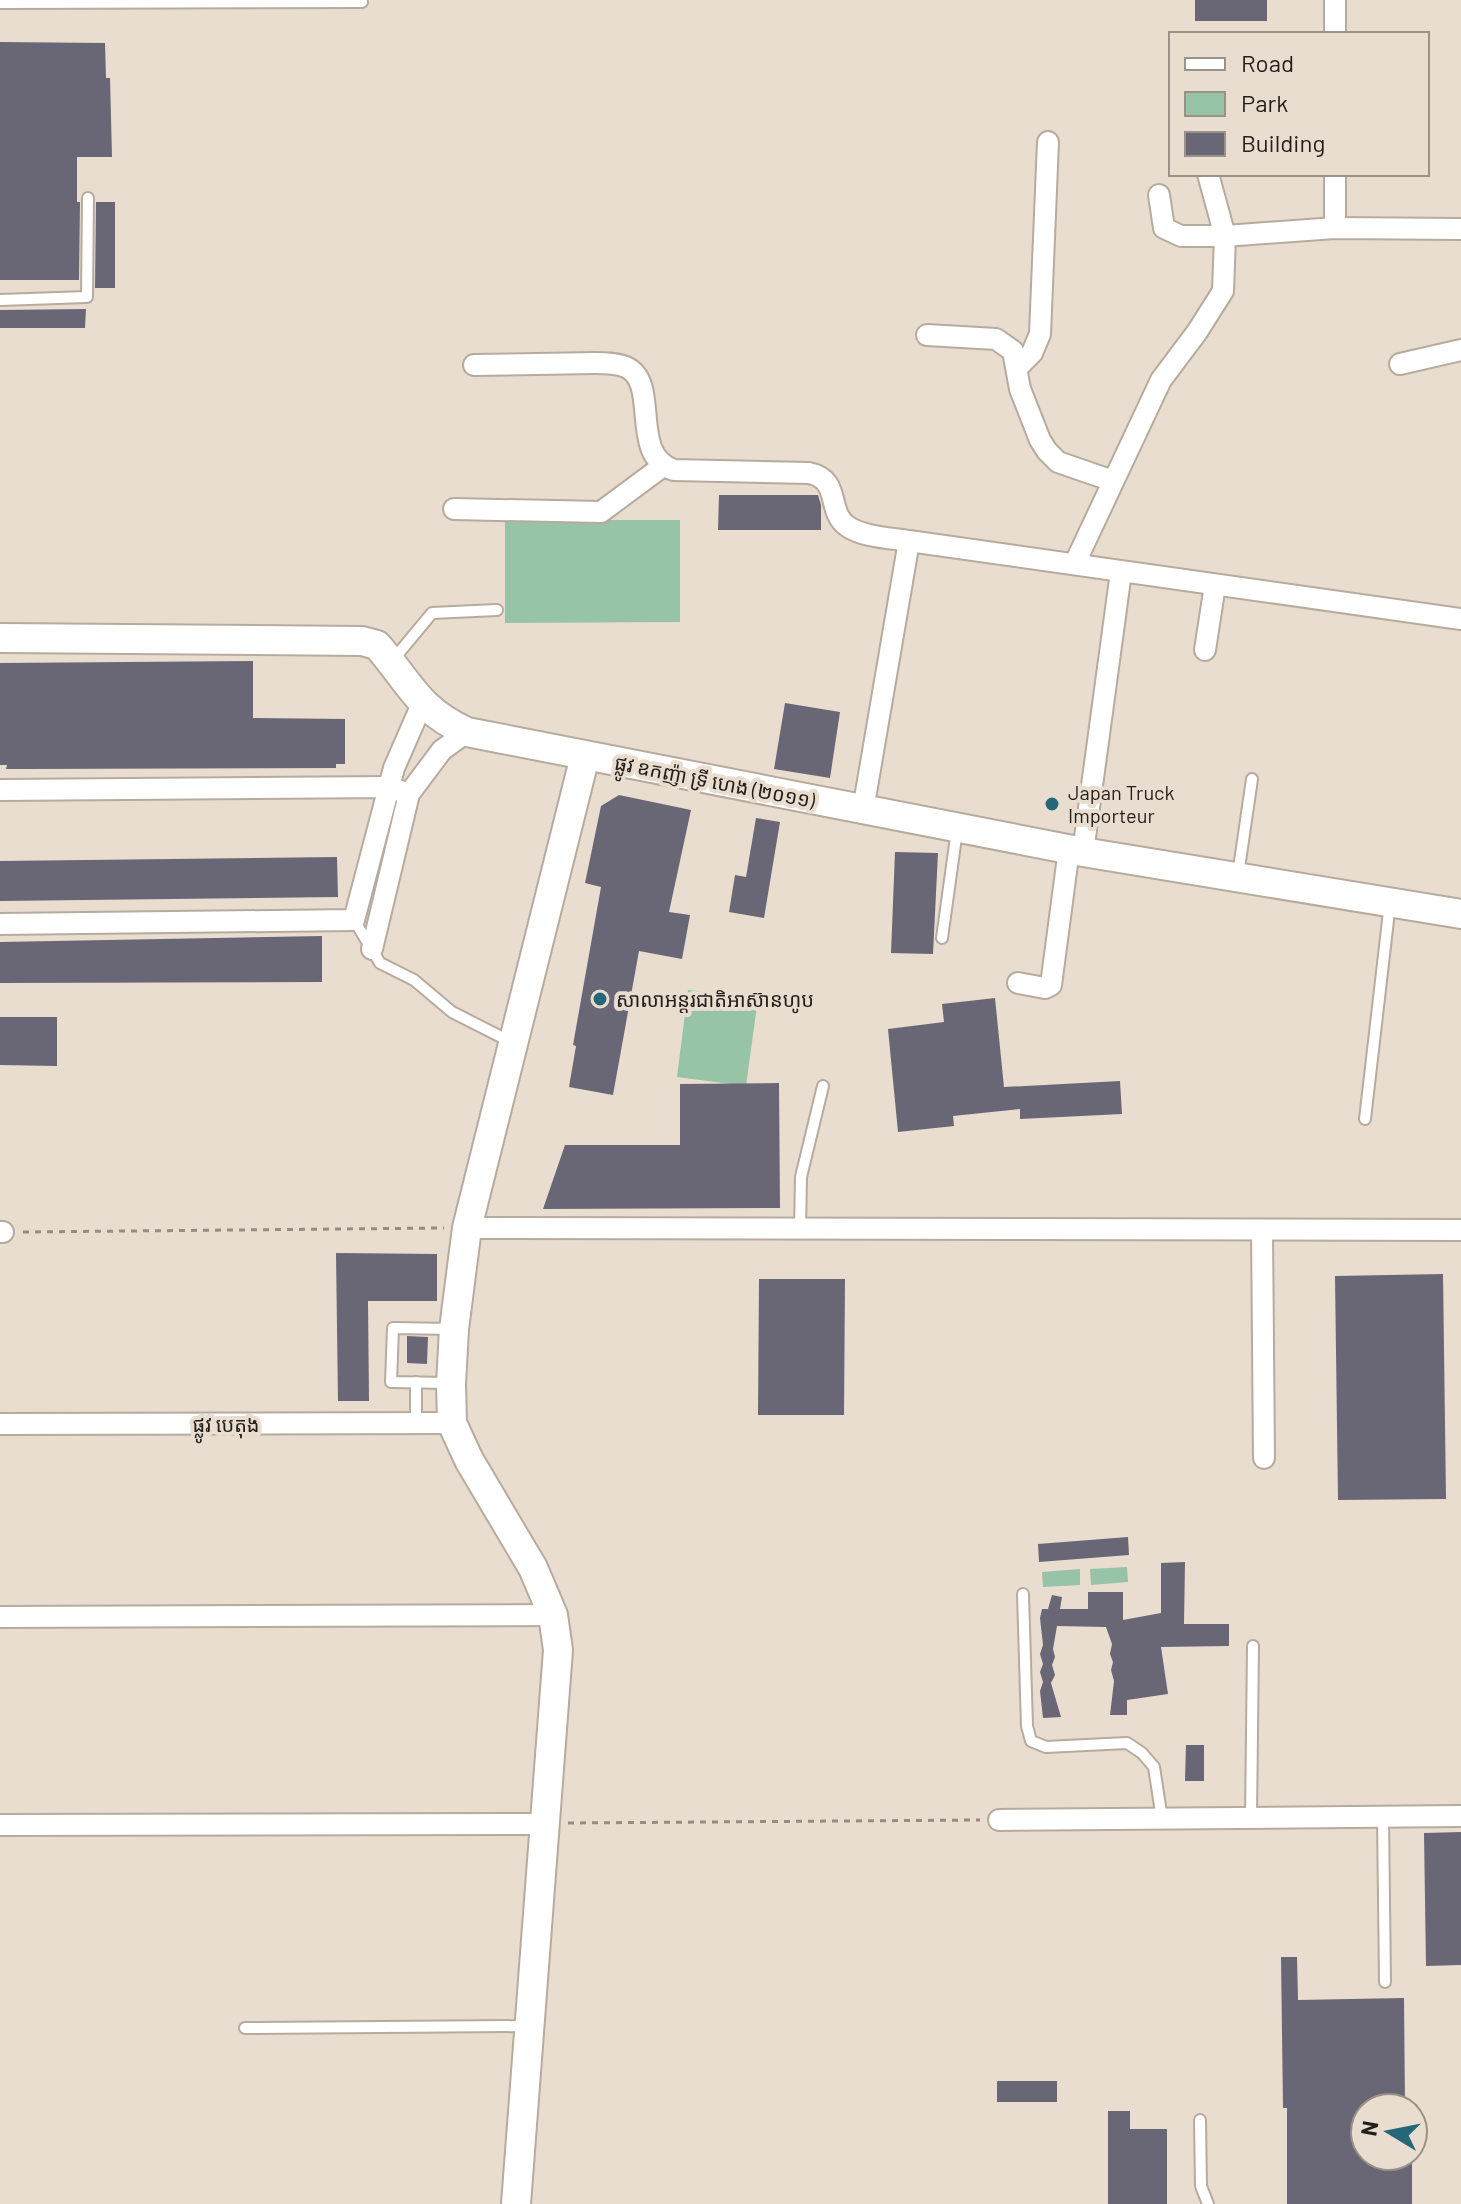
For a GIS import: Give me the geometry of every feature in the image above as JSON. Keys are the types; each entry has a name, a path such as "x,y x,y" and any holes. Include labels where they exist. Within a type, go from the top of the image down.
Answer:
{"main road":[{"name":"ផ្លូវ ឧកញ៉ា ទ្រី ហេង (២០១១)","path":"0,638 362,641 377,645 422,704 442,720 467,732 1076,851 1461,914"},
{"path":"516,2204 558,1650 553,1615 533,1568 469,1460 452,1423 451,1384 454,1329 467,1228 585,756"}],"street":[{"path":"1335,0 1335,32"},
{"path":"1018,367 1032,353 1040,334 1048,142"},
{"path":"1075,563 1161,380 1223,291 1225,236 1209,176"},
{"path":"1335,176 1335,228"},
{"path":"1159,195 1164,228 1181,236 1335,228 1461,229"},
{"path":"927,335 996,339 1013,351 1020,389 1047,451 1058,462 1113,481"},
{"path":"1400,364 1461,350"},
{"path":"474,365 604,363 629,368 638,380 644,398 655,460 663,466 674,470 820,475 828,483 846,526 859,531 1121,572 1461,619"},
{"path":"454,509 601,512 663,466"},
{"path":"863,810 909,541"},
{"path":"1018,983 1045,988 1051,985 1121,572"},
{"path":"1205,650 1215,585"},
{"path":"0,924 354,920 394,768 422,704"},
{"path":"372,949 409,794 442,750 467,732"},
{"path":"0,790 389,787 409,794"},
{"path":"467,1228 1461,1230"},
{"path":"1262,1230 1264,1458"},
{"name":"ផ្លូវ បេតុង","path":"0,1424 452,1423"},
{"path":"0,1617 553,1615"},
{"path":"999,1820 1461,1816"},
{"path":"0,1825 544,1824"}],"lane":[{"path":"0,3 362,2"},
{"path":"0,300 87,297 88,198"},
{"path":"391,661 432,613 497,610"},
{"path":"1238,877 1252,779"},
{"path":"942,938 958,828"},
{"path":"1365,1119 1390,903"},
{"path":"354,920 380,963 414,980 452,1012 513,1043"},
{"path":"800,1229 801,1177 823,1086"},
{"path":"451,1384 391,1382 393,1328 454,1329"},
{"path":"416,1382 416,1423"},
{"path":"1023,1594 1027,1726 1031,1741 1046,1747 1127,1743 1142,1753 1154,1767 1162,1819"},
{"path":"1251,1818 1253,1646"},
{"path":"1383,1817 1385,1982"},
{"path":"245,2028 529,2026"},
{"path":"1200,2120 1201,2186 1208,2204"}],"path":[{"path":"2,1232 467,1228"},
{"path":"544,1824 999,1820"}],"green space":[{"path":"505,520 680,520 680,622 505,623"},
{"path":"688,990 758,998 746,1086 677,1077"},
{"path":"1127,1567 1128,1582 1091,1585 1090,1569"},
{"path":"1080,1569 1080,1585 1043,1587 1042,1572"}],"building":[{"path":"1195,0 1267,0 1267,21 1195,21"},
{"path":"0,42 105,43 106,78 110,78 112,157 77,157 79,280 0,280"},
{"path":"96,202 115,202 115,288 95,288"},
{"path":"86,309 85,328 0,328 0,310"},
{"path":"719,495 818,495 821,530 718,530"},
{"path":"253,661 253,718 345,719 345,764 336,764 336,768 25,769 6,769 7,765 0,765 0,663"},
{"path":"785,703 840,712 830,778 774,769"},
{"path":"619,795 691,810 669,912 690,915 682,959 639,951 613,1095 569,1087 576,1046 573,1045 601,887 585,883 601,806"},
{"path":"756,818 780,822 764,918 729,912 735,875 746,877"},
{"path":"895,852 938,853 933,954 891,953"},
{"path":"337,857 338,897 0,901 0,861"},
{"path":"322,936 322,982 0,983 0,942"},
{"path":"995,998 1004,1087 1120,1081 1122,1114 1020,1119 1020,1109 953,1116 954,1126 898,1132 888,1029 944,1022 942,1004"},
{"path":"0,1017 57,1017 57,1066 0,1065"},
{"path":"779,1083 780,1208 543,1209 565,1145 680,1145 680,1084"},
{"path":"336,1253 437,1254 437,1301 368,1301 369,1401 338,1401"},
{"path":"1443,1274 1446,1499 1338,1500 1335,1276"},
{"path":"759,1279 845,1279 844,1415 758,1415"},
{"path":"407,1336 428,1337 427,1364 407,1363"},
{"path":"1128,1537 1129,1555 1039,1562 1038,1544"},
{"path":"1185,1562 1184,1624 1229,1624 1229,1646 1161,1647 1168,1694 1127,1700 1127,1715 1110,1715 1114,1681 1110,1654 1112,1644 1106,1627 1057,1626 1052,1665 1055,1675 1051,1683 1061,1717 1043,1718 1040,1618 1042,1609 1048,1609 1052,1595 1062,1597 1060,1609 1088,1609 1088,1592 1123,1592 1123,1620 1161,1613 1161,1563"},
{"path":"1186,1745 1204,1745 1204,1781 1185,1781"},
{"path":"1461,1832 1461,1965 1426,1966 1424,1833"},
{"path":"1281,1957 1297,1957 1298,2000 1404,1998 1405,2092 1349,2092 1349,2172 1412,2172 1412,2204 1287,2204 1287,2108 1283,2108"},
{"path":"997,2081 1057,2081 1057,2102 997,2102"},
{"path":"1108,2111 1130,2111 1130,2129 1167,2129 1167,2204 1108,2204"}],"place":[{"name":"Japan Truck Importeur","path":"1052,804"},
{"name":"សាលាអន្ដរជាតិអាស៊ានហូប","path":"600,999"}]}
